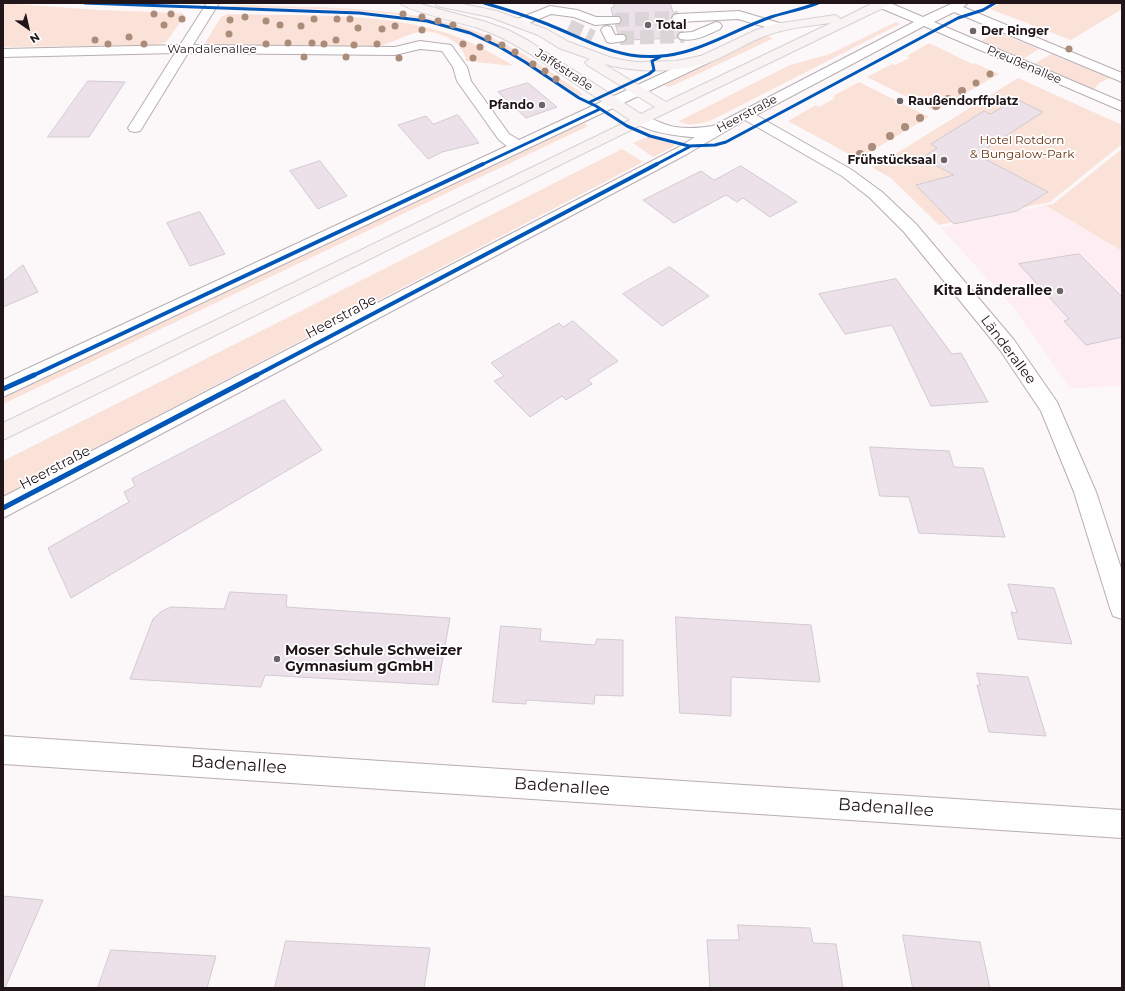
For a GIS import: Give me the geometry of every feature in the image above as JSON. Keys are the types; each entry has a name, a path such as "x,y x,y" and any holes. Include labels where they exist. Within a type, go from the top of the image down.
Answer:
{"main road":[{"name":"Jafféstraße","path":"406,3 504,33 524,44 640,120"},
{"name":"Jafféstraße","path":"441,3 486,13 519,23 564,44 609,61 635,66 676,65 705,59"},
{"path":"3,432 882,3"},
{"path":"705,59 760,33 779,27 853,17"},
{"name":"Jafféstraße","path":"564,44 666,108"}],"street":[{"path":"135,128 213,3"},
{"name":"Preußenallee","path":"882,3 1122,107"},
{"name":"Preußenallee","path":"958,5 1122,78"},
{"name":"Heerstraße","path":"3,508 682,151 720,128 958,5"},
{"path":"519,23 550,10 577,14 614,31 593,37"},
{"path":"540,14 569,26"},
{"path":"739,16 694,36 681,27 739,16 779,27"},
{"name":"Wandalenallee","path":"3,53 184,49 395,51 420,45 446,48 460,67 464,81 504,137 519,147"},
{"path":"3,389 705,59"},
{"path":"1107,100 1103,91 1116,82 1122,82"},
{"name":"Länderallee","path":"746,115 847,172 876,195 910,228 1007,345 1050,408 1085,492 1122,608"},
{"name":"Jafféstraße","path":"640,120 655,127 674,132 694,133 720,128"},
{"name":"Badenallee","path":"3,750 1122,824"}],"shaded area":[{"name":"Kita Länderallee","path":"1045,205 1122,251 1122,386 1070,388 1014,308 941,228"}],"green space":[{"path":"3,3 98,10 182,13 185,16 166,42 156,45 3,47"},
{"path":"1001,3 1122,3 1122,9 1071,40 990,9"},
{"path":"236,5 318,7 383,11 446,22 488,36 513,48 583,94 580,96 495,43 464,30 436,22 407,16 348,10 229,7"},
{"path":"228,14 333,16 387,20 413,24 437,30 467,41 514,66 466,61 463,51 456,43 438,34 428,32 410,34 384,45 373,47 214,45 205,43 221,17"},
{"path":"896,22 900,24 712,120 695,124 686,124 679,121 790,65 830,54"},
{"path":"997,32 1039,49 1023,59 981,41"},
{"path":"765,36 771,37 772,39 670,87 665,86 665,85"},
{"path":"929,43 972,64 974,63 999,74 935,111 867,77 892,64 895,65 910,58 907,56"},
{"path":"1051,54 1110,78 1099,83 1094,89 1034,64"},
{"name":"Hotel Rotdorn & Bungalow-Park","path":"1018,78 1122,125 1122,144 1050,202 939,225 891,178 873,168"},
{"path":"859,82 929,117 858,159 788,121 816,105 819,107 835,98 833,96"},
{"path":"584,123 588,126 3,404 3,398"},
{"path":"650,136 675,146 653,157 633,143"},
{"path":"622,149 643,162 3,496 3,461"},
{"path":"1122,149 1122,251 1045,205 1053,204"}],"building":[{"path":"670,3 673,12 676,13 673,14 671,19 674,22 680,23 683,31 679,32 677,35 678,38 627,40 625,34 618,34 616,25 620,24 622,19 619,16 613,16 611,8 614,7 614,4"},
{"path":"88,81 125,82 89,137 48,137"},
{"path":"528,83 557,107 526,118 498,92"},
{"path":"1016,99 1043,112 981,152 990,157 985,159 1048,192 1017,211 954,224 916,185 954,175 922,158 937,148 931,144 984,111 990,114"},
{"path":"458,115 479,143 442,152 428,159 398,125 426,116 433,124"},
{"path":"320,161 347,196 318,209 290,171"},
{"path":"741,166 797,202 770,217 743,198 737,202 726,195 674,223 643,200 701,171 714,180"},
{"path":"200,212 225,254 190,266 167,223"},
{"path":"1079,254 1122,297 1122,337 1086,345 1064,321 1069,319 1019,264"},
{"path":"23,265 38,292 3,307 3,282"},
{"path":"670,267 709,296 662,326 623,294"},
{"path":"896,279 952,354 961,353 988,402 931,406 892,325 845,334 819,294"},
{"path":"573,321 618,361 588,380 592,384 566,400 562,396 530,417 494,381 504,376 491,363 559,323 563,327"},
{"path":"284,400 322,450 71,598 48,548 129,502 124,492 135,486 132,479"},
{"path":"870,447 949,451 954,467 983,468 1005,537 919,533 909,497 880,496"},
{"path":"1008,584 1054,588 1072,644 1018,639 1011,612 1017,613"},
{"path":"230,592 287,595 286,607 450,618 438,685 265,675 261,687 130,679 153,619 162,611 171,607 224,609"},
{"path":"676,617 811,625 820,682 731,677 731,716 680,713"},
{"path":"501,626 541,629 540,641 595,645 597,639 623,640 623,696 595,695 594,704 526,700 526,704 493,702"},
{"path":"977,673 1028,677 1046,736 989,732 977,685 980,685"},
{"path":"3,896 43,900 5,988 3,988"},
{"path":"738,925 810,928 813,943 836,944 843,988 710,988 707,940 739,940"},
{"path":"903,935 980,942 990,988 913,988"},
{"path":"286,941 430,948 424,988 275,988"},
{"path":"111,950 216,956 207,988 98,988"}],"tunnel":[{"path":"615,20 678,18"},
{"path":"569,26 593,37"},
{"path":"620,38 684,36"}],"cycle path":[{"path":"85,3 382,14 427,21 470,33 498,46 579,98 591,103 623,124 638,131 676,144 702,147 726,142 958,18 983,10 995,3"},
{"path":"484,3 539,21 601,47 620,53 650,57 686,53 720,40 771,17 818,3"},
{"path":"590,102 649,74 654,70 652,61 660,57"},
{"path":"3,389 600,109"},
{"path":"3,508 691,146"}],"place":[{"name":"Total","path":"648,25"},
{"name":"Der Ringer","path":"973,31"},
{"name":"Raußendorffplatz","path":"900,101"},
{"name":"Pfando","path":"542,105"},
{"name":"Frühstücksaal","path":"944,160"},
{"name":"Kita Länderallee","path":"1060,291"},
{"name":"Moser Schule Schweizer Gymnasium gGmbH","path":"277,659"}]}
